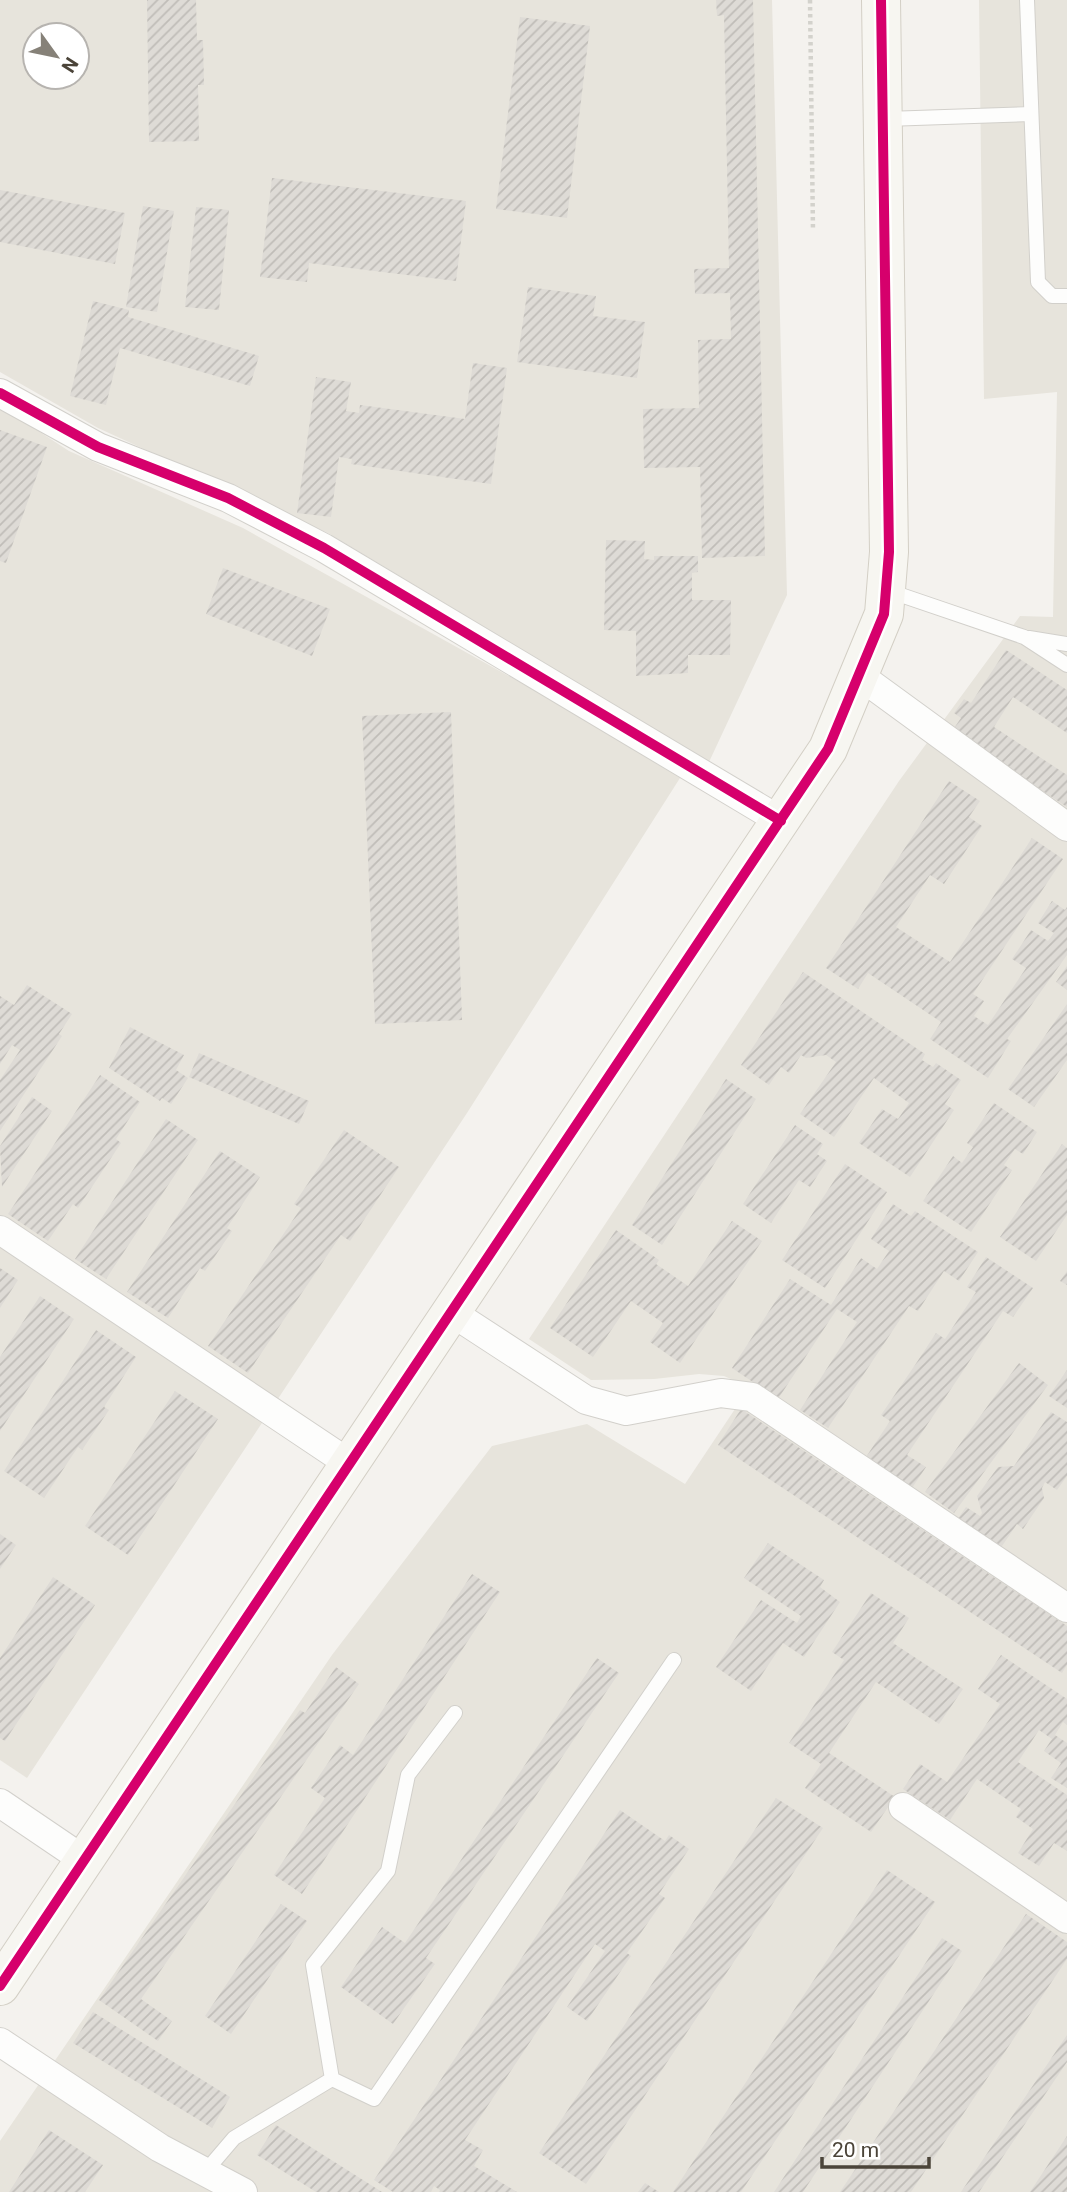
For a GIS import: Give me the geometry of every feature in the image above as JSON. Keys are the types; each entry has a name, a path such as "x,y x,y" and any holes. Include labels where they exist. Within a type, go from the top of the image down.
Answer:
{"street":[{"path":"0,1986 828,749 884,614 889,552 881,0"},
{"path":"0,393 99,447 228,498 324,548 781,821"},
{"path":"860,676 1067,827"},
{"path":"0,1230 350,1464"},
{"path":"451,1312 586,1400 626,1411 722,1393 752,1397 1067,1608"},
{"path":"0,1803 84,1860"},
{"path":"903,1807 1067,1919"},
{"path":"0,2042 160,2148 243,2192"}],"lane":[{"path":"1027,0 1038,282 1052,296 1067,296"},
{"path":"881,120 1031,114"},
{"path":"886,590 1024,637 1067,644"},
{"path":"1024,637 1067,665"},
{"path":"332,2079 373,2099 674,1660"},
{"path":"332,2079 313,1965 388,1871 408,1775 456,1713"},
{"path":"205,2172 234,2138 332,2079"}],"path":[{"path":"810,0 813,231"}],"shaded area":[{"path":"0,0 772,0 787,595 709,762 328,533 98,428 0,372"},
{"path":"979,0 1067,0 1067,1596 749,1387 724,1376 699,1374 654,1379 591,1380 529,1339 899,781 1020,616 1053,617 1057,392 984,399"},
{"path":"0,406 69,451 243,528 559,704 680,778 467,1113 27,1778 0,1760"},
{"path":"739,1403 1067,1617 1067,2192 0,2192 0,2141 332,1655 492,1446 587,1424 685,1484"}],"building":[{"path":"147,0 196,0 197,40 203,40 204,85 198,85 199,141 149,142"},
{"path":"716,0 753,0 765,556 702,558 700,467 644,468 643,409 699,408 698,340 731,339 730,293 695,294 694,269 729,268 724,15 717,16"},
{"path":"520,17 590,26 567,218 496,209"},
{"path":"272,178 466,201 456,281 309,263 307,282 260,277"},
{"path":"0,190 125,213 115,264 0,242"},
{"path":"143,206 174,211 157,312 126,307"},
{"path":"196,207 229,210 219,310 185,307"},
{"path":"528,287 596,296 593,316 645,322 637,378 517,362"},
{"path":"93,301 129,310 128,317 259,356 250,386 120,348 106,405 70,396"},
{"path":"473,363 507,368 491,484 351,464 352,459 339,457 331,517 297,513 316,377 351,382 346,411 359,413 360,405 465,419"},
{"path":"0,430 47,447 6,563 0,561"},
{"path":"606,540 645,541 644,559 654,560 654,556 698,556 698,572 692,573 692,600 731,600 730,655 688,655 688,673 636,676 636,631 604,630"},
{"path":"223,568 330,609 312,656 206,614"},
{"path":"1006,650 1067,690 1067,733 1013,697 994,727 1067,775 1067,807 952,731 961,718 954,713 964,699 971,703"},
{"path":"451,712 462,1020 375,1024 362,716"},
{"path":"949,781 980,801 969,817 982,826 944,884 930,875 896,927 950,962 1032,838 1063,859 973,994 984,1001 974,1016 988,1025 1026,968 1012,959 1031,930 1048,941 1054,933 1038,923 1052,901 1065,910 1067,907 1067,955 1007,1039 1011,1041 988,1078 930,1039 941,1022 868,973 858,989 826,968"},
{"path":"1067,966 1067,990 1056,982"},
{"path":"803,972 925,1054 922,1060 933,1067 936,1063 961,1080 945,1104 954,1110 910,1177 859,1143 882,1109 898,1119 909,1103 874,1078 834,1137 800,1114 836,1062 826,1055 806,1058 801,1055 789,1073 781,1067 769,1085 741,1065"},
{"path":"27,985 72,1014 59,1034 62,1036 0,1131 0,1080 20,1050 12,1045 0,1064 0,996 14,1005"},
{"path":"1067,1004 1067,1060 1034,1107 1008,1089"},
{"path":"130,1027 184,1055 176,1070 188,1078 171,1104 162,1098 160,1101 109,1068"},
{"path":"199,1053 309,1101 299,1124 189,1077"},
{"path":"100,1075 140,1102 116,1139 121,1143 78,1208 73,1204 48,1241 8,1214"},
{"path":"726,1079 756,1099 662,1245 632,1225"},
{"path":"32,1097 52,1111 2,1187 0,1146"},
{"path":"994,1103 1037,1132 1023,1154 1015,1149 1004,1165 1012,1170 971,1232 923,1201 953,1156 962,1163 973,1147 967,1143"},
{"path":"166,1119 198,1140 106,1279 75,1259"},
{"path":"795,1125 823,1144 817,1154 827,1161 810,1187 799,1180 771,1223 743,1204"},
{"path":"344,1130 399,1167 350,1241 341,1235 248,1373 208,1346 301,1208 294,1204"},
{"path":"1062,1144 1067,1148 1067,1215 1036,1261 1000,1237"},
{"path":"220,1151 260,1177 227,1228 232,1231 205,1271 200,1268 168,1318 127,1292"},
{"path":"845,1164 887,1192 825,1288 782,1260"},
{"path":"893,1204 911,1216 915,1211 978,1252 959,1281 944,1271 918,1311 909,1306 828,1428 800,1410 857,1322 837,1309 778,1399 732,1368 790,1279 831,1305 861,1258 877,1269 889,1251 871,1239"},
{"path":"732,1221 762,1241 680,1363 650,1342 663,1323 631,1301 593,1357 550,1328 616,1230 659,1260 656,1264 688,1286"},
{"path":"986,1257 1033,1288 1013,1317 1003,1311 907,1455 926,1467 912,1488 866,1457 890,1421 881,1415 936,1333 945,1339 976,1292 967,1287"},
{"path":"0,1268 18,1280 0,1308"},
{"path":"1067,1271 1067,1285 1060,1281"},
{"path":"40,1296 74,1319 0,1431 0,1357"},
{"path":"96,1330 136,1357 104,1407 109,1410 82,1450 78,1447 44,1498 4,1471"},
{"path":"1019,1363 1048,1385 954,1513 925,1492"},
{"path":"1067,1370 1067,1408 1049,1396"},
{"path":"175,1391 218,1419 128,1555 85,1526"},
{"path":"741,1409 1067,1626 1067,1665 1062,1673 718,1445"},
{"path":"1051,1412 1067,1422 1067,1476 1057,1490 1045,1482 1042,1488 1044,1498 1023,1529 1017,1524 1000,1549 957,1520 966,1507 980,1516 982,1513 977,1496 998,1467 1014,1466"},
{"path":"0,1534 16,1545 0,1569"},
{"path":"768,1543 824,1580 820,1587 840,1602 804,1657 783,1643 751,1691 716,1667 761,1600 797,1623 801,1616 744,1578"},
{"path":"472,1574 500,1592 302,1894 274,1875 325,1798 311,1788 340,1745 353,1755"},
{"path":"53,1577 95,1605 5,1741 0,1738 0,1658"},
{"path":"871,1593 909,1618 893,1643 963,1689 939,1724 876,1682 829,1753 895,1797 871,1832 805,1788 821,1764 789,1743 844,1660 832,1652"},
{"path":"1001,1655 1067,1699 1067,1725 1063,1722 1055,1735 1067,1743 1067,1788 1051,1778 1061,1763 1044,1751 1052,1739 1039,1730 1018,1762 1067,1795 1067,1851 1054,1843 1039,1866 1018,1853 1033,1829 1016,1817 1021,1809 977,1779 950,1820 903,1789 920,1764 947,1782 1000,1704 978,1689"},
{"path":"597,1658 619,1673 426,1958 435,1964 393,2024 341,1987 382,1927 405,1943"},
{"path":"336,1667 359,1684 141,1999 172,2021 158,2041 99,2000 300,1710 305,1713"},
{"path":"776,1798 823,1828 586,2184 539,2153"},
{"path":"620,1810 665,1841 669,1835 689,1849 659,1894 665,1898 627,1953 631,1956 587,2021 567,2007 605,1951 595,1944 465,2140 483,2150 474,2166 517,2192 439,2192 434,2186 431,2192 393,2192 374,2180"},
{"path":"887,1870 935,1902 741,2192 673,2192"},
{"path":"281,1904 307,1921 231,2034 205,2016"},
{"path":"1026,1914 1067,1942 1067,1959 911,2192 840,2192"},
{"path":"942,1938 962,1951 803,2192 774,2192"},
{"path":"93,2012 230,2097 212,2128 73,2043"},
{"path":"1067,2035 1067,2062 979,2192 961,2192"},
{"path":"276,2125 382,2192 316,2192 257,2155"},
{"path":"49,2130 103,2165 85,2192 9,2192"},
{"path":"1067,2136 1067,2192 1030,2192"},
{"path":"645,2183 659,2192 638,2192"}],"cycle path":[{"path":"0,1986 828,749 884,614 889,552 881,0"},
{"path":"0,393 98,447 228,498 324,548 781,821"}]}
